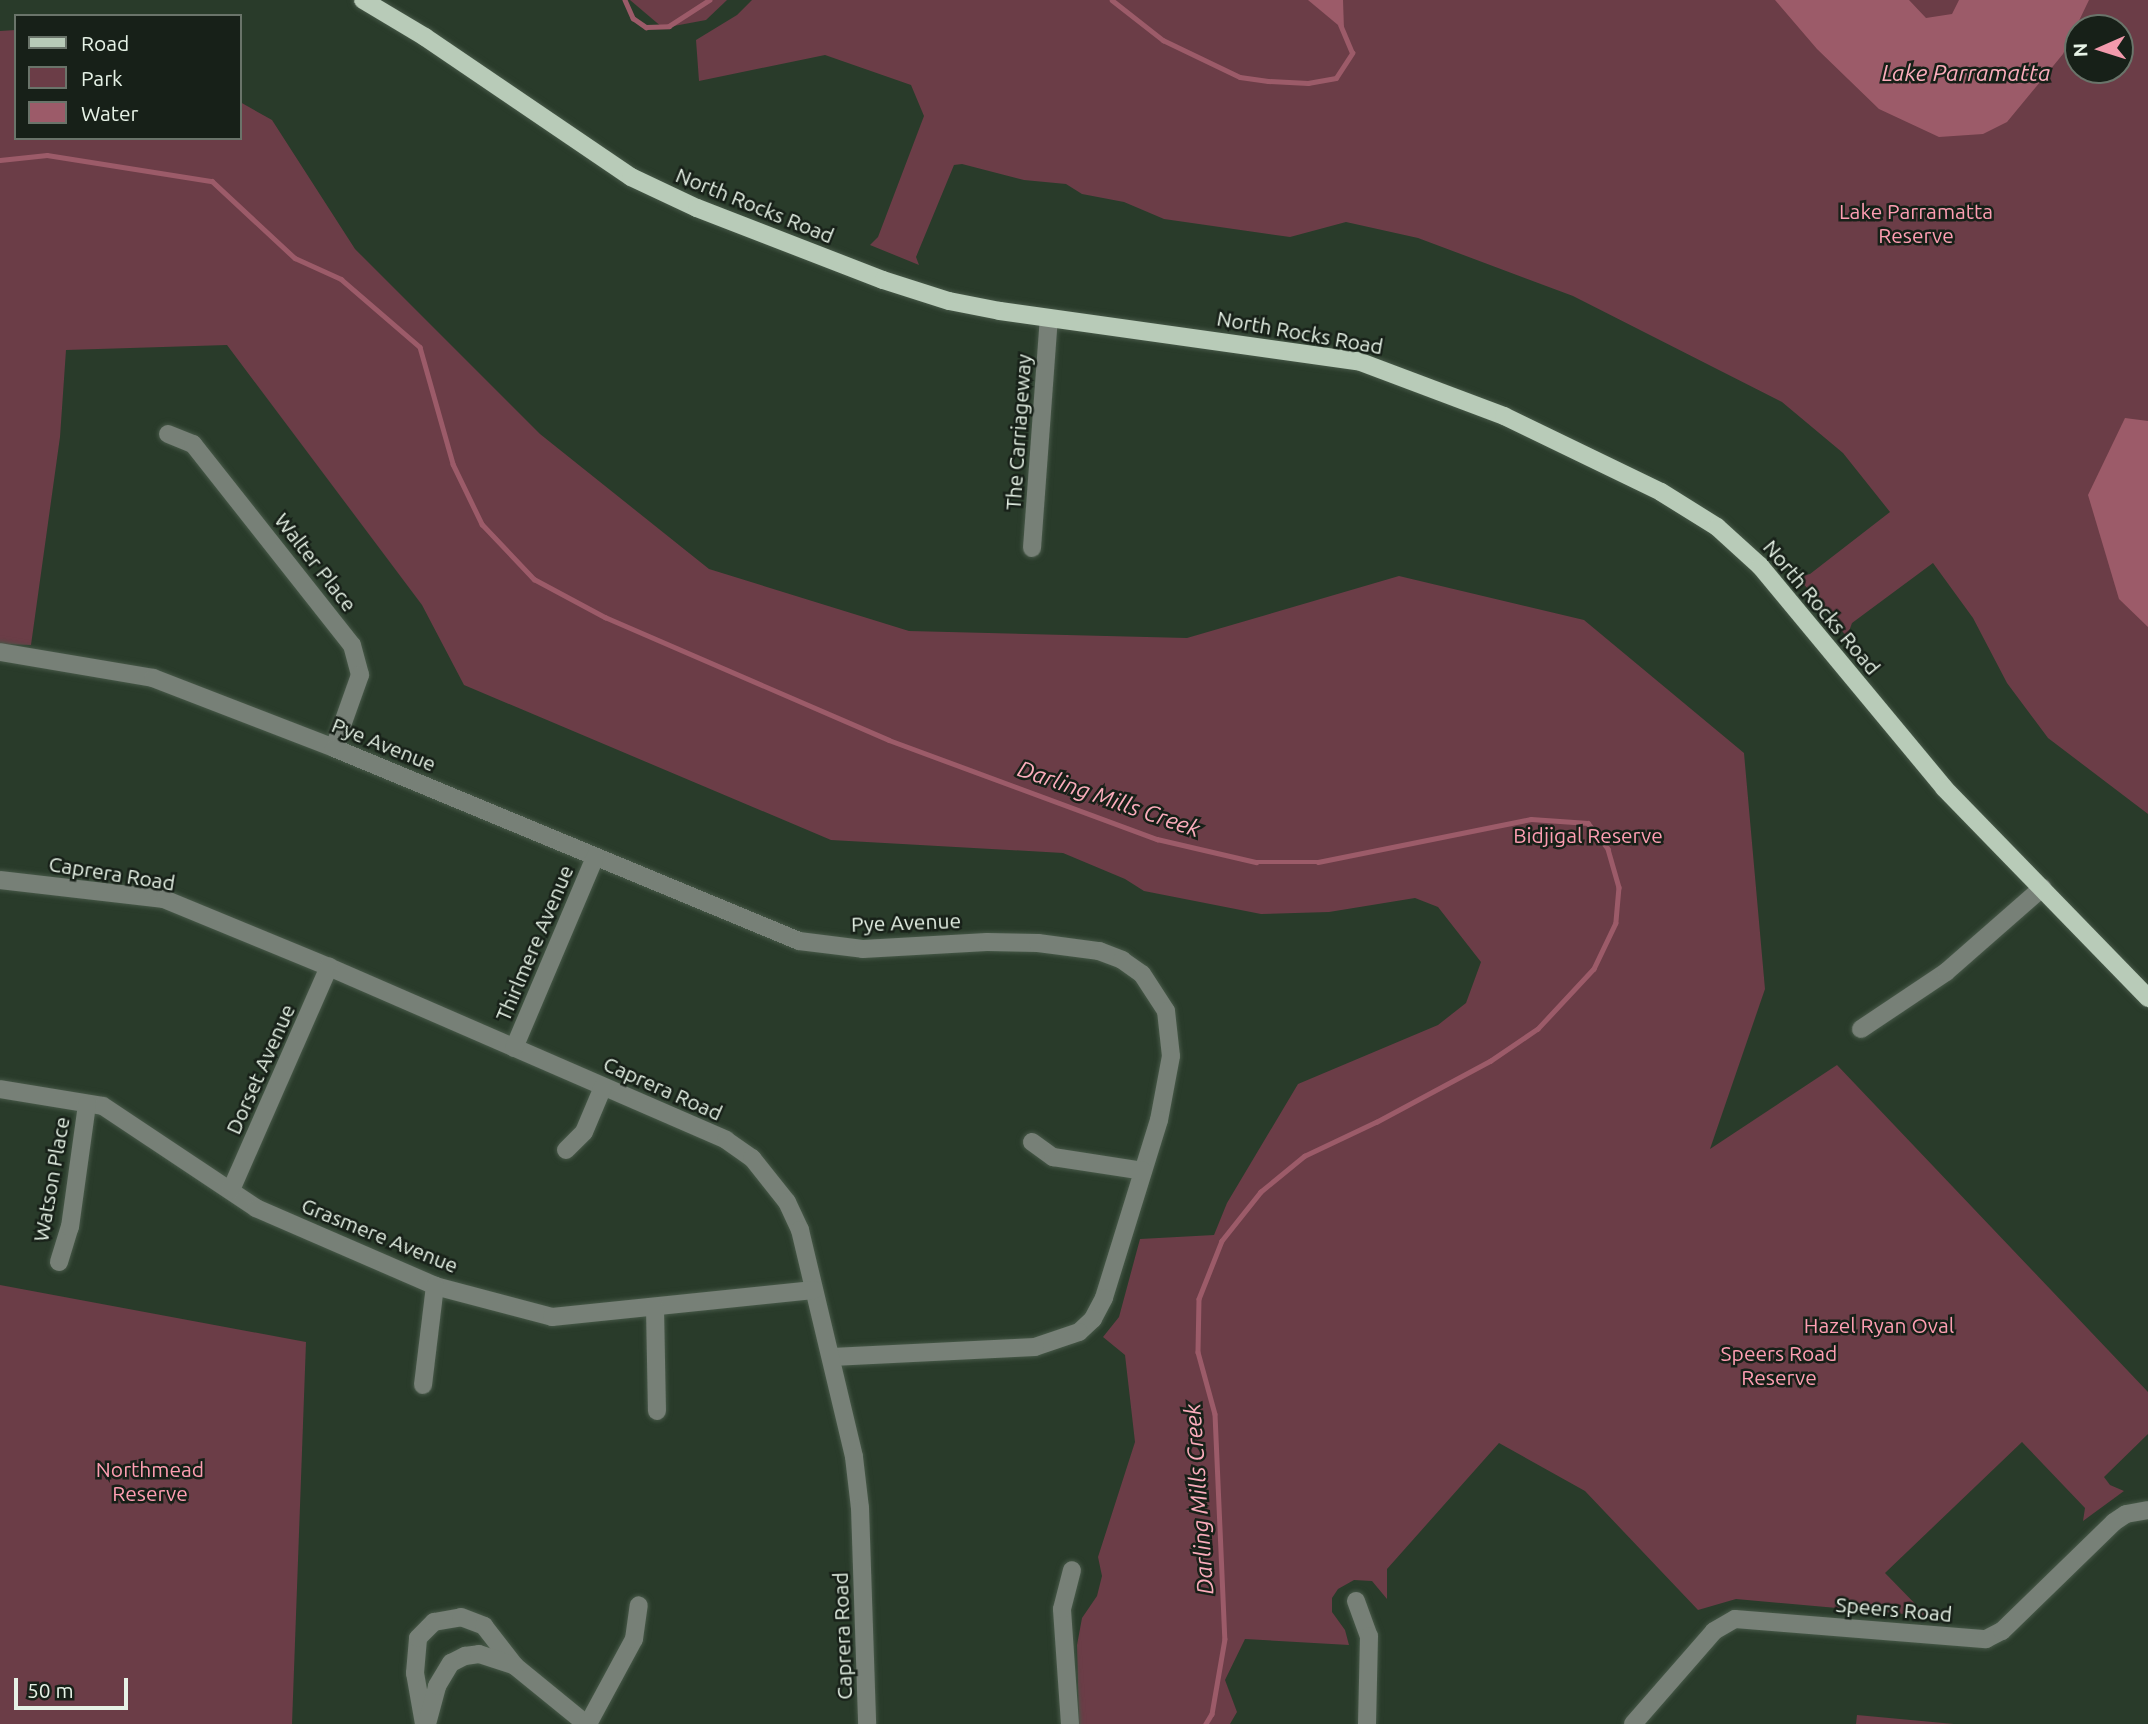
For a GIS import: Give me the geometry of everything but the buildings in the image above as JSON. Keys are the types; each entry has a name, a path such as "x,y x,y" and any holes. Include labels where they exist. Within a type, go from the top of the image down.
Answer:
{"main road":[{"name":"North Rocks Road","path":"363,0 425,37 605,161 667,195 883,279 949,302 1049,319 1358,361 1504,416 1661,492 1717,527 1760,566 1944,788 2148,998"}],"street":[{"name":"The Carriageway","path":"1032,548 1049,319"},
{"name":"Walter Place","path":"168,434 193,444 352,645 360,675 334,748"},
{"name":"Pye Avenue","path":"0,652 153,678 334,748 799,941 863,949 987,942 1038,943 1099,951 1122,960 1142,974 1166,1011 1171,1032 1171,1056 1159,1120 1104,1298 1093,1319 1079,1332 1035,1347 832,1357"},
{"name":"Thirlmere Avenue","path":"514,1048 595,856"},
{"name":"Caprera Road","path":"0,880 164,900 330,967 726,1140 752,1158 787,1202 800,1230 854,1457 860,1508 867,1724"},
{"path":"1861,1029 1946,972 2042,888"},
{"name":"Dorset Avenue","path":"232,1189 330,967"},
{"path":"566,1150 584,1132 603,1087"},
{"name":"Grasmere Avenue","path":"0,1089 103,1106 232,1189 256,1208 435,1286 552,1317 814,1290"},
{"name":"Watson Place","path":"59,1262 69,1227 87,1104"},
{"path":"1032,1142 1053,1157 1143,1171"},
{"path":"423,1385 435,1286"},
{"path":"656,1308 657,1410"},
{"name":"Speers Road","path":"1633,1724 1714,1630 1735,1619 1986,1639 2002,1631 2114,1522 2126,1514 2148,1510"},
{"path":"1070,1724 1062,1609 1072,1570"},
{"path":"1356,1601 1369,1636 1367,1724"},
{"path":"426,1724 414,1659 418,1638 434,1622 447,1618 473,1620 484,1626 515,1666 587,1724 634,1639 639,1605"},
{"path":"426,1724 437,1686 451,1663 465,1656 479,1654 515,1666"}],"green space":[{"path":"630,0 727,0 706,20 663,28"},
{"name":"Lake Parramatta Reserve","path":"752,0 2148,0 2148,814 2048,738 2007,683 1973,618 1933,563 1852,623 1847,637 1798,577 1810,574 1890,512 1843,453 1782,402 1573,296 1418,238 1346,222 1290,237 1164,219 1124,202 1082,194 1066,184 1024,180 962,164 954,165 916,257 919,265 870,245 878,237 924,116 911,85 825,55 699,81 696,40 737,15"},
{"name":"Bidjigal Reserve","path":"14,30 14,140 242,140 242,103 272,120 355,249 540,434 709,569 909,631 1187,638 1399,576 1584,620 1744,753 1765,989 1710,1149 1837,1065 2148,1392 2148,1434 2104,1477 2110,1485 2124,1491 2083,1521 2085,1508 2022,1442 1885,1573 1927,1616 1736,1599 1698,1610 1585,1491 1499,1443 1387,1569 1387,1599 1372,1581 1354,1580 1338,1589 1332,1598 1332,1612 1345,1630 1349,1645 1245,1639 1225,1680 1237,1712 1230,1724 1079,1724 1077,1645 1082,1618 1097,1596 1102,1576 1098,1557 1135,1442 1125,1355 1103,1337 1119,1317 1140,1239 1214,1235 1227,1203 1298,1084 1438,1025 1466,1003 1481,962 1438,907 1415,898 1329,912 1261,914 1144,891 1125,879 1063,853 831,840 464,685 422,605 227,345 66,350 60,437 31,645 0,644 0,31"},
{"name":"Northmead Reserve","path":"0,1285 306,1342 292,1724 0,1724"},
{"path":"1857,1715 1954,1724 1856,1724"}],"water":[{"path":"1308,0 1343,0 1344,30"},
{"name":"Lake Parramatta","path":"1775,0 1909,0 1926,18 1952,14 1959,0 2089,0 2082,14 2064,14 2063,54 2007,122 1983,134 1939,137 1879,109 1817,49"},
{"path":"2125,418 2148,421 2148,627 2119,599 2088,495"}],"waterway":[{"path":"625,0 633,18 646,27 669,26 709,0"},
{"path":"1112,0 1163,40 1240,77 1268,81 1308,83 1336,78 1352,53 1340,25"},
{"name":"Darling Mills Creek","path":"0,160 47,155 212,181 295,258 341,279 420,347 453,464 482,524 534,579 605,617 889,740 1157,839 1256,862 1318,862 1531,819 1588,823 1608,849 1619,887 1616,923 1594,969 1538,1029 1491,1061 1377,1122 1305,1156 1261,1192 1222,1241 1199,1299 1198,1352 1215,1414 1225,1639 1212,1714 1206,1724"}],"park label":[{"name":"Hazel Ryan Oval","path":"1879,1325"},
{"name":"Speers Road Reserve","path":"1779,1365"}]}
